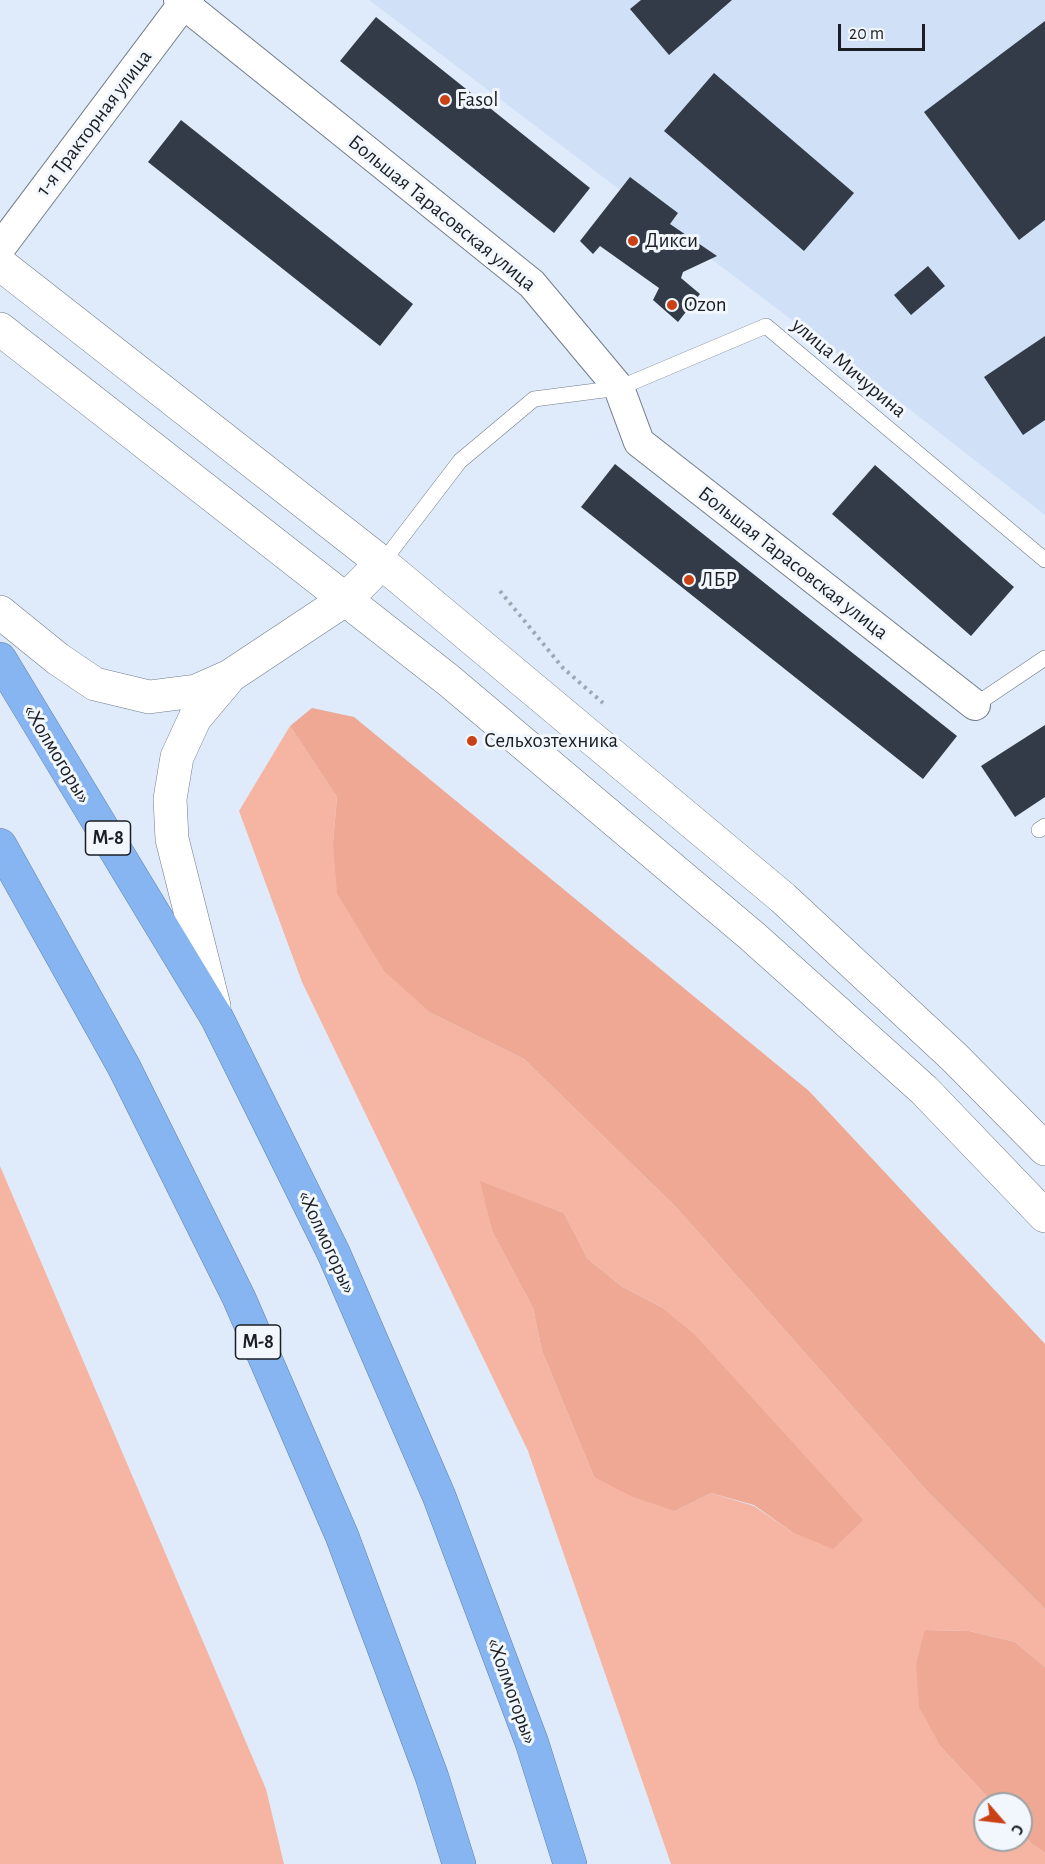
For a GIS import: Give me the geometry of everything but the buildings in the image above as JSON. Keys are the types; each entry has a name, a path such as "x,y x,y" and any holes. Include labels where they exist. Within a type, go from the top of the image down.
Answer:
{"highway":[{"name":"«Холмогоры»","path":"0,659 217,1018 334,1254 439,1497 531,1743 570,1864"},
{"name":"М-8","path":"0,845 124,1067 239,1298 342,1536 432,1777 459,1864"}],"street":[{"name":"1-я Тракторная улица","path":"0,248 184,1"},
{"name":"Большая Тарасовская улица","path":"184,1 532,284 619,388 639,442 975,705"},
{"path":"0,264 382,563 783,898 954,1058 1045,1149"},
{"path":"0,329 447,679 752,936 924,1090 1045,1216"},
{"path":"0,612 95,684 149,697 196,691 230,676 346,599 382,563"},
{"path":"217,1018 172,839 170,799 177,757 195,718 230,676"}],"lane":[{"name":"улица Мичурина","path":"382,563 460,461 534,399 619,388 766,326 1045,560"},
{"path":"975,705 1045,658"}],"path":[{"path":"500,591 563,668 606,707"}],"shaded area":[{"path":"369,0 1045,0 1045,515 895,398"},
{"path":"312,708 354,717 809,1091 1045,1344 1045,1609 928,1492 676,1207 524,1059 431,1013 384,971 337,893 333,843 337,797 290,726"},
{"path":"290,726 337,797 333,843 431,1013 524,1059 676,1207 928,1492 1045,1609 1045,1667 1015,1642 969,1631 926,1630 916,1663 941,1747 983,1792 973,1792 973,1852 1033,1852 1033,1845 1045,1853 1045,1864 671,1864 528,1451 302,982 239,811","holes":["481,1182 564,1213 587,1258 621,1286 661,1307 792,1532 754,1506 711,1493 675,1511 594,1477 542,1351 533,1308 492,1231"]},
{"path":"0,1166 266,1789 284,1864 0,1864"},
{"path":"480,1181 564,1213 587,1258 621,1286 661,1307 695,1335 863,1520 833,1549 792,1532 754,1505 711,1493 675,1511 633,1497 594,1477 542,1351 533,1308 492,1231"},
{"path":"925,1630 969,1631 1015,1642 1045,1667 1045,1853 1033,1845 1033,1792 983,1792 941,1747 919,1707 916,1663"}],"place":[{"name":"Fasol","path":"445,100"},
{"name":"Дикси","path":"633,241"},
{"name":"Ozon","path":"672,305"},
{"name":"ЛБР","path":"689,580"},
{"name":"Сельхозтехника","path":"472,741"}]}
